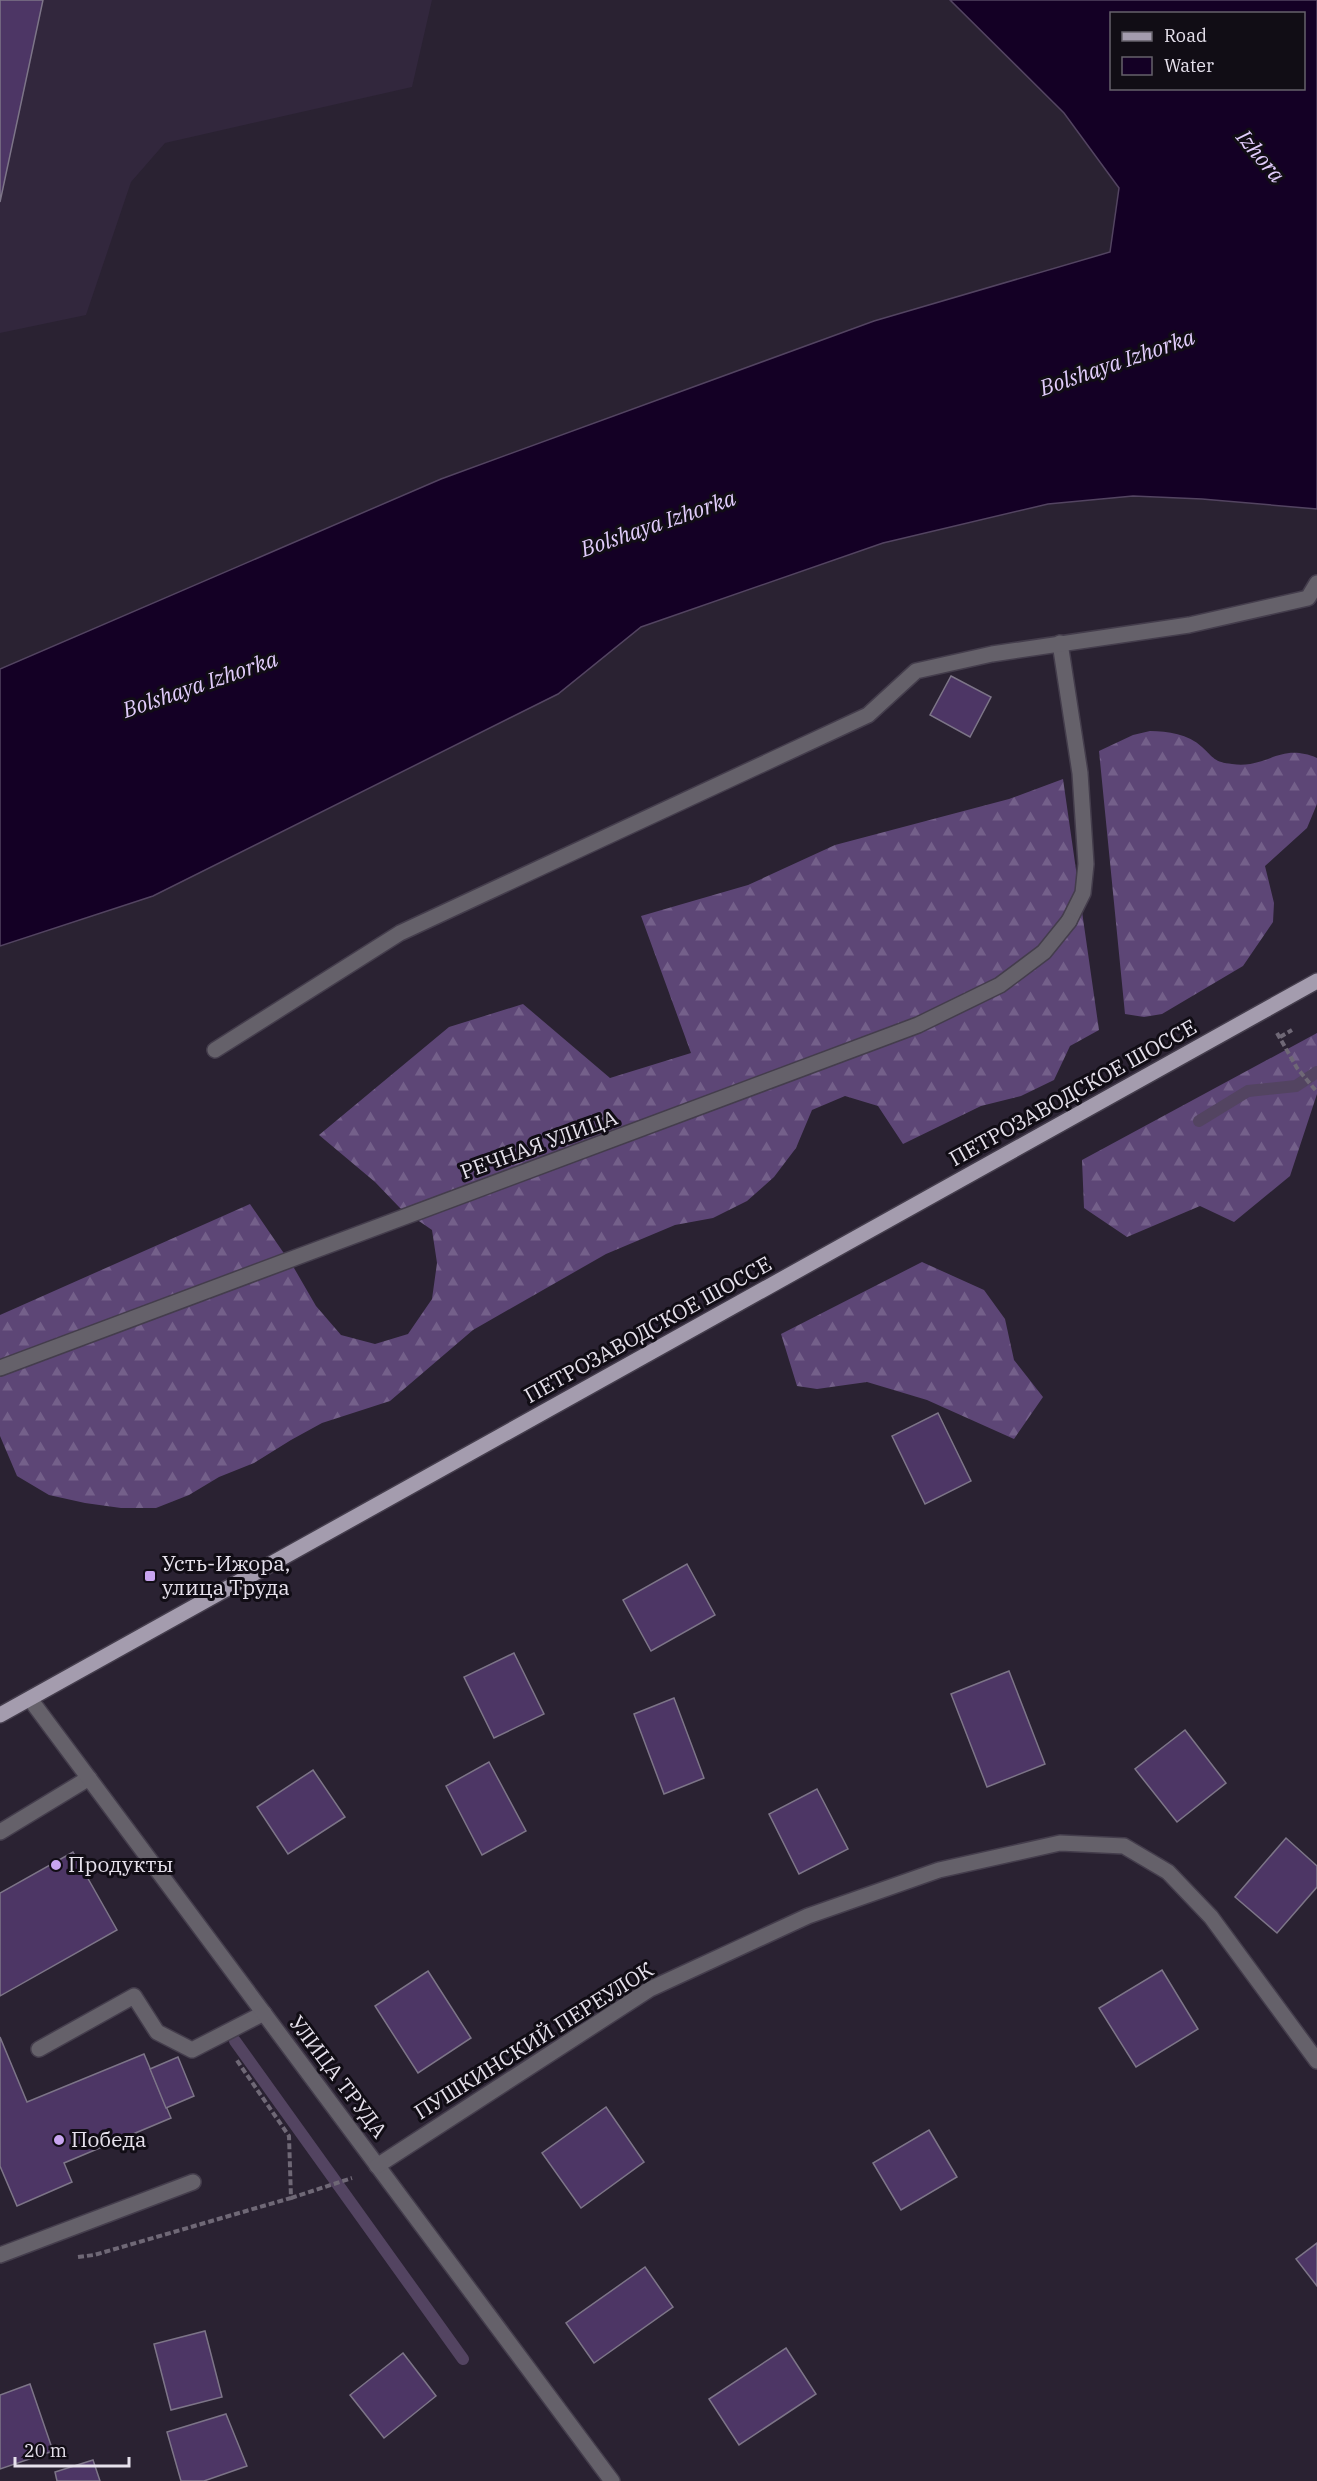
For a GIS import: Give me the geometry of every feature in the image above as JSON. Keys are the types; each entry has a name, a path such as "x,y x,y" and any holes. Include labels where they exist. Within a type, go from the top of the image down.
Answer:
{"main road":[{"name":"ПЕТРОЗАВОДСКОЕ ШОССЕ","path":"0,1715 1317,981"}],"street":[{"path":"215,1050 400,933 868,715 916,671 992,654 1189,625 1308,598 1317,583"},
{"name":"РЕЧНАЯ УЛИЦА","path":"0,1368 918,1025 1000,985 1044,952 1069,921 1083,893 1086,854 1080,773 1060,644"},
{"name":"УЛИЦА ТРУДА","path":"30,1699 612,2481"},
{"path":"0,1832 89,1778"},
{"name":"ПУШКИНСКИЙ ПЕРЕУЛОК","path":"378,2166 650,1989 808,1916 939,1870 1060,1843 1124,1846 1168,1872 1212,1917 1317,2061"},
{"path":"39,2049 134,1996 157,2032 192,2050 264,2013"},
{"path":"0,2255 193,2182"}],"path":[{"path":"1263,1010 1297,1068 1317,1092"},
{"path":"291,2198 349,2179"}],"shaded area":[{"path":"0,0 432,0 412,87 165,143 131,182 86,315 0,333"}],"green space":[{"path":"1150,731 1184,736 1215,759 1226,763 1244,765 1293,753 1317,758 1317,804 1307,828 1265,866 1274,903 1273,922 1243,966 1162,1014 1144,1017 1125,1014 1099,751 1133,735"},
{"path":"1063,779 1099,1030 1070,1046 1054,1080 1021,1096 981,1106 903,1144 878,1106 845,1096 812,1110 796,1148 774,1177 747,1201 713,1218 675,1225 606,1254 473,1330 390,1401 322,1423 254,1463 219,1477 189,1495 156,1508 121,1508 49,1495 17,1476 0,1436 0,1315 250,1204 294,1268 316,1306 341,1335 375,1344 408,1334 432,1299 437,1263 432,1230 400,1208 375,1182 319,1135 449,1027 523,1004 610,1078 691,1053 641,916 748,885 835,845 1009,799"},
{"path":"1317,1033 1317,1094 1290,1176 1234,1222 1200,1206 1127,1237 1084,1208 1082,1160"},
{"path":"922,1262 984,1290 1005,1319 1014,1360 1043,1397 1014,1439 927,1400 867,1382 817,1389 797,1386 781,1334"}],"water":[{"path":"950,0 1317,0 1317,509 1202,499 1133,496 1048,504 883,543 641,627 558,694 153,896 0,946 0,669 441,479 874,321 1110,252 1119,188 1064,113"}],"building":[{"path":"0,0 43,0 0,202"},
{"path":"951,676 991,697 970,737 930,715"},
{"path":"938,1413 971,1481 925,1504 892,1436"},
{"path":"687,1564 715,1615 651,1651 623,1600"},
{"path":"514,1653 544,1714 494,1738 464,1677"},
{"path":"1009,1671 1045,1764 987,1787 951,1694"},
{"path":"674,1698 704,1778 664,1794 634,1714"},
{"path":"1185,1730 1226,1783 1177,1822 1135,1769"},
{"path":"489,1762 526,1831 482,1855 446,1786"},
{"path":"313,1770 345,1817 288,1854 257,1807"},
{"path":"817,1789 848,1849 799,1874 769,1814"},
{"path":"1286,1838 1317,1866 1317,1887 1277,1933 1235,1897"},
{"path":"73,1852 117,1930 0,1996 0,1893"},
{"path":"1162,1970 1198,2029 1136,2067 1099,2008"},
{"path":"428,1971 471,2038 418,2073 375,2006"},
{"name":"Победа","path":"0,2037 27,2102 144,2054 171,2118 64,2163 72,2182 17,2206 0,2166"},
{"path":"178,2057 194,2096 166,2108 150,2069"},
{"path":"606,2107 644,2162 581,2208 542,2153"},
{"path":"929,2130 957,2177 901,2210 873,2163"},
{"path":"1317,2243 1317,2286 1296,2259"},
{"path":"645,2267 673,2307 594,2363 566,2323"},
{"path":"205,2331 222,2397 171,2410 154,2344"},
{"path":"786,2348 816,2394 739,2445 709,2399"},
{"path":"403,2353 436,2396 384,2438 350,2395"},
{"path":"30,2384 53,2451 0,2469 0,2395"},
{"path":"226,2414 247,2466 204,2481 181,2481 167,2432"},
{"path":"93,2460 100,2481 57,2481 55,2472"}],"waterway":[{"path":"1199,1121 1248,1091 1296,1086 1317,1072"},
{"path":"235,2041 463,2359"}],"place":[{"name":"Усть-Ижора, улица Труда","path":"150,1576"},
{"name":"Продукты","path":"56,1865"},
{"name":"Победа","path":"59,2140"}],"water label":[{"name":"Izhora","path":"1261,156"},
{"name":"Bolshaya Izhorka","path":"1117,362"},
{"name":"Bolshaya Izhorka","path":"658,523"},
{"name":"Bolshaya Izhorka","path":"200,684"}]}
